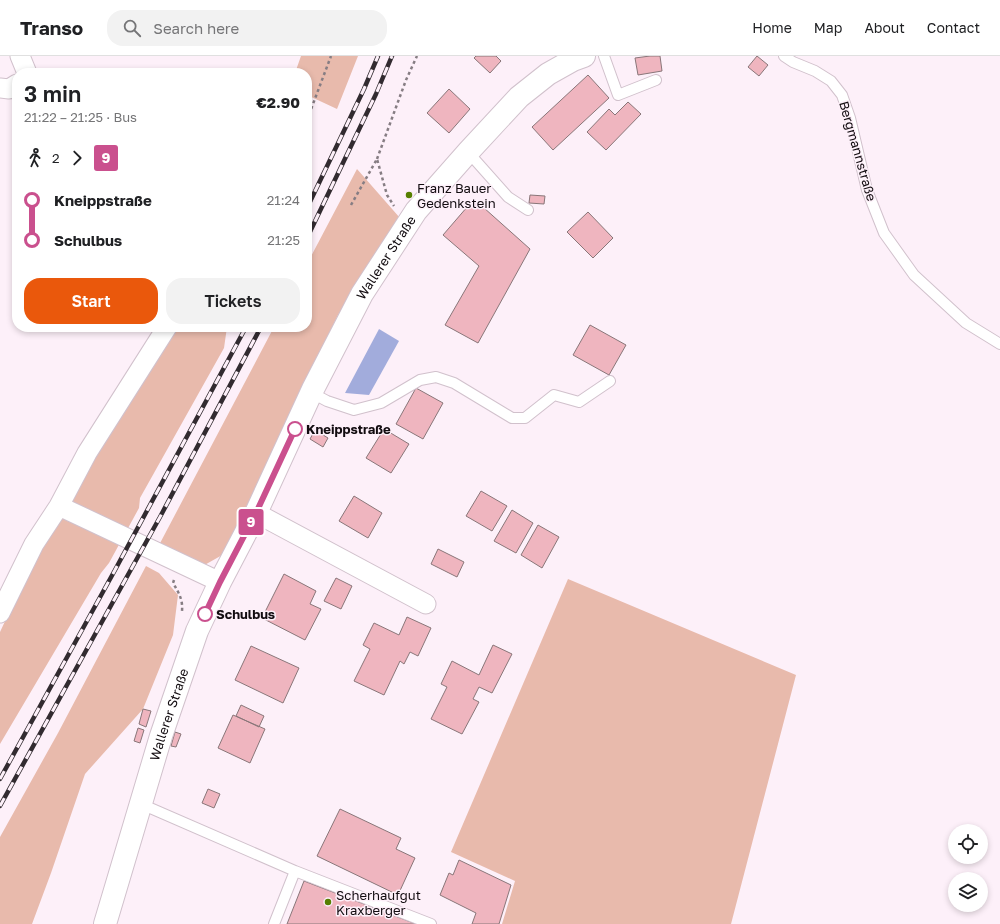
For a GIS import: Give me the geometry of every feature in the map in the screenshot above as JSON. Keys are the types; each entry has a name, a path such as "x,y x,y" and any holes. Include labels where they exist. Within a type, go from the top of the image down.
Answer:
{"street":[{"path":"20,56 24,68"},
{"name":"Wallerer Straße","path":"105,924 162,736 197,631 220,582 256,513 312,393 362,294 416,211 519,97 548,74 573,60 584,56"},
{"path":"0,88 8,89 12,87"},
{"path":"0,613 34,544 59,506 87,453 164,332"},
{"path":"59,506 220,582"},
{"path":"256,513 426,604"}],"lane":[{"path":"604,56 618,95 656,80"},
{"name":"Bergmannstraße","path":"784,56 793,62 815,71 831,81 842,95 850,118 867,190 881,226 884,233 914,275 966,323 1000,344"},
{"path":"468,152 508,197 528,210"},
{"path":"312,393 327,402 354,410 381,403 420,380 436,377 454,383 512,418 525,418 554,395 579,402 610,381"},
{"path":"141,804 295,871 431,924"},
{"path":"274,924 295,871"}],"path":[{"path":"312,107 331,56"},
{"path":"351,205 377,159 406,80 417,56"},
{"path":"377,159 387,195 406,226"}],"shaded area":[{"path":"301,56 358,56 337,109 312,97 312,68 297,68"},
{"path":"357,169 400,218 338,315 224,554 201,567 158,547 271,332 312,332 312,254"},
{"path":"172,332 226,332 224,348 140,498 139,508 109,563 101,573 0,744 0,632 34,559"},
{"path":"146,566 159,573 178,595 173,635 143,709 85,774 32,924 0,924 0,837 58,733"},
{"path":"568,579 796,675 731,924 502,924 515,881 451,852"}],"water":[{"path":"379,329 399,341 369,395 345,393"}],"building":[{"path":"476,56 496,56 501,61 490,73 474,58"},
{"path":"660,56 662,71 638,75 635,58"},
{"path":"757,56 768,65 759,76 748,67"},
{"path":"588,75 609,98 553,150 532,127"},
{"path":"449,89 470,109 449,133 427,113"},
{"path":"628,102 641,114 606,150 587,132 609,109 615,115"},
{"path":"530,195 545,196 544,204 529,203"},
{"path":"474,199 530,249 478,343 445,325 479,266 443,235"},
{"path":"588,212 613,238 593,258 567,232"},
{"path":"590,325 626,345 609,375 573,355"},
{"path":"416,388 443,403 423,439 396,424"},
{"path":"384,429 409,444 391,473 366,458"},
{"path":"315,430 328,438 323,447 310,439"},
{"path":"481,491 507,506 492,531 466,516"},
{"path":"354,496 382,513 368,538 339,521"},
{"path":"512,510 533,523 516,553 494,541"},
{"path":"538,525 559,537 542,568 521,555"},
{"path":"438,549 464,562 457,577 431,564"},
{"path":"284,574 316,591 310,604 321,609 305,640 262,618"},
{"path":"336,578 352,586 341,609 324,601"},
{"path":"407,617 431,628 418,656 410,652 404,664 400,661 384,695 354,681 370,649 363,645 374,623 399,635"},
{"path":"493,645 512,654 492,693 479,687 473,699 479,702 462,734 431,719 447,687 441,684 452,661 479,675"},
{"path":"251,646 299,668 283,703 235,680"},
{"path":"241,705 264,716 259,727 236,716"},
{"path":"143,709 151,711 146,727 139,724"},
{"path":"233,715 265,729 250,763 218,748"},
{"path":"138,728 144,730 140,743 134,741"},
{"path":"175,732 181,734 176,747 171,746"},
{"path":"208,789 220,794 214,808 202,803"},
{"path":"340,809 401,838 396,849 415,858 398,895 317,856"},
{"path":"459,860 511,885 499,924 472,924 476,913 440,895 449,873 453,875"},
{"name":"Scherhaufgut Kraxberger","path":"304,881 416,924 287,924"}],"railway":[{"path":"312,198 364,89 378,56"},
{"path":"312,228 376,94 392,56"},
{"path":"0,779 243,332"},
{"path":"0,806 160,517 258,332"}],"bus line":[{"name":"9","path":"205,614 256,513 295,429"}],"place":[{"name":"Franz Bauer Gedenkstein","path":"409,195"},
{"name":"Kneippstraße","path":"295,429"},
{"name":"Schulbus","path":"205,614"},
{"name":"Scherhaufgut Kraxberger","path":"328,902"}]}
